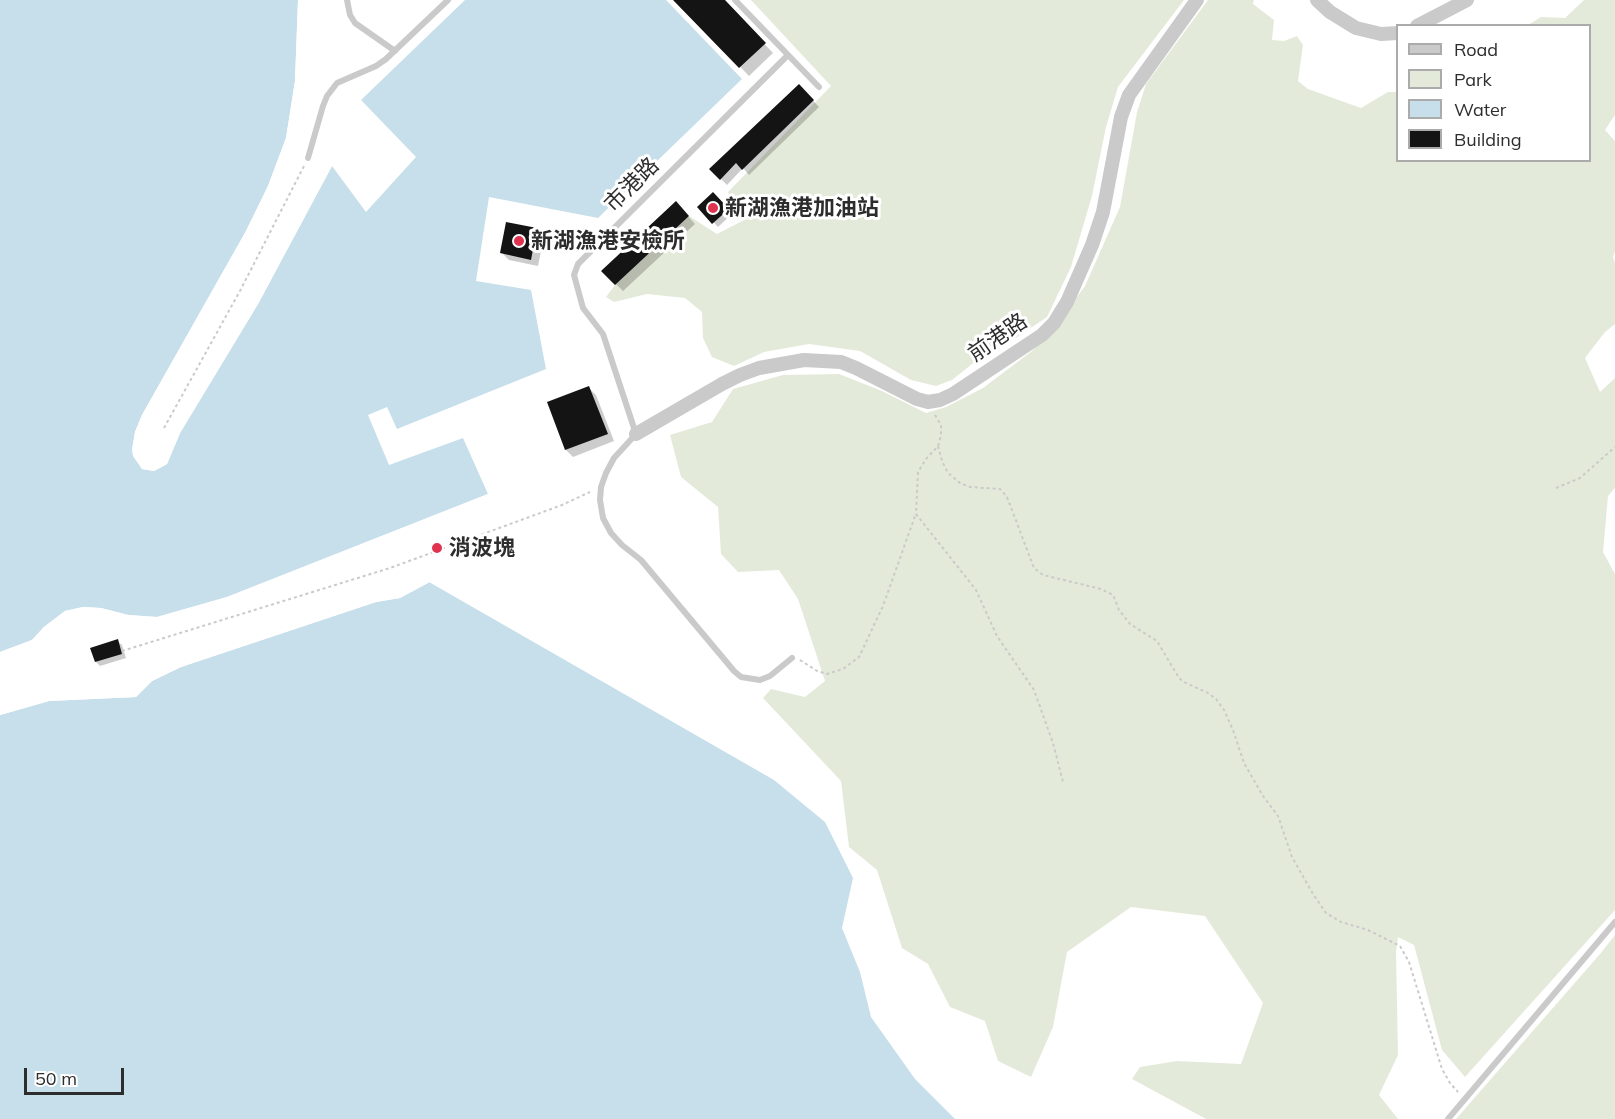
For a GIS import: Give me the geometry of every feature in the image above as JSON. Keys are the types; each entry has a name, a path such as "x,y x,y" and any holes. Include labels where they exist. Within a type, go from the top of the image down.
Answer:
{"street":[{"name":"前港路","path":"928,402 953,394 1026,347 1054,323 1075,285 1103,212 1119,126 1127,101 1197,0"},
{"path":"1317,0 1330,12 1356,28 1381,34 1396,33"},
{"path":"1422,24 1467,0"},
{"path":"636,434 741,375 759,368 804,360 841,362 917,399 928,402"}],"lane":[{"path":"347,0 350,15 355,23 394,51"},
{"path":"308,158 323,106 332,88 343,79 376,66 448,0"},
{"path":"735,0 819,87"},
{"name":"市港路","path":"636,434 603,334 583,308 574,271 578,264 788,56"},
{"path":"636,434 615,458 600,487 603,518 610,533 651,572 741,677 760,680 770,676 792,658"},
{"path":"1448,1119 1615,922"}],"path":[{"path":"164,428 242,289 308,158"},
{"path":"792,658 798,658 817,671 827,674 843,669 859,657 883,606 916,514 918,472 938,446 941,436 941,425 928,402"},
{"path":"938,446 948,473 960,483 970,487 1000,489 1007,497 1034,568 1042,575 1101,589 1113,595 1119,610 1130,624 1157,641 1179,678 1216,699 1233,730 1244,763 1263,796 1278,816 1292,857 1326,913 1341,922 1368,930 1400,946 1409,962 1442,1069 1464,1100"},
{"path":"1556,488 1580,478 1615,447"},
{"path":"122,651 390,568 562,505 600,487"},
{"path":"916,514 976,590 997,636 1034,690 1053,743 1063,782"}],"green space":[{"path":"751,0 1184,0 1118,87 1106,127 1092,196 1071,267 1047,317 1016,338 982,356 952,380 936,386 911,380 860,351 809,344 764,352 734,366 712,357 703,338 702,312 685,298 647,294 614,302 606,297 615,285 689,216 717,234 748,218 736,207 728,192 831,86"},
{"path":"1208,0 1254,0 1253,4 1274,20 1272,40 1284,41 1297,36 1303,45 1298,81 1308,89 1361,108 1388,92 1396,92 1396,162 1591,162 1591,24 1530,24 1541,17 1565,18 1584,0 1615,0 1615,115 1605,130 1615,141 1615,251 1613,257 1615,263 1615,324 1605,332 1585,358 1600,392 1615,378 1615,488 1608,496 1603,552 1615,574 1615,910 1465,1077 1442,1050 1414,945 1398,937 1396,952 1398,1055 1379,1095 1398,1119 1206,1119 1132,1079 1140,1067 1177,1061 1241,1064 1263,1003 1205,916 1131,907 1067,952 1053,1027 1031,1077 998,1061 985,1021 950,1007 928,964 902,948 877,870 849,847 841,781 763,698 771,689 805,697 825,681 798,599 779,570 738,572 721,554 718,507 681,477 670,435 712,422 733,389 783,375 839,374 882,391 926,413 946,407 983,388 1032,351 1050,333 1085,286 1120,207 1137,112 1146,84"},
{"path":"1615,935 1615,1119 1456,1119 1600,954"}],"water":[{"path":"0,0 298,0 295,81 286,138 268,186 246,231 142,415 135,432 132,450 142,469 154,471 167,464 180,433 258,304 332,166 366,212 416,157 361,100 465,0 666,0 742,79 598,218 489,197 476,281 531,290 546,369 397,429 387,407 368,415 389,465 463,438 488,494 227,597 157,617 128,615 101,608 83,607 65,611 44,627 32,640 0,652"},
{"path":"429,582 774,780 825,822 853,878 842,928 860,972 871,1017 915,1079 955,1119 0,1119 0,715 49,701 136,697 152,681 181,667 376,602 400,598"}],"pier":[{"path":"298,0 301,0 298,81 289,139 271,187 249,232 144,416 137,433 135,455 144,466 154,468 165,462 186,416 255,302 330,164 332,166 258,304 180,433 167,464 154,471 142,469 133,456 132,450 135,432 142,415 246,231 268,186 286,138 295,81"},
{"path":"491,494 489,497 446,516 228,600 157,620 128,618 101,611 83,610 67,614 46,629 34,643 0,655 0,652 32,640 44,627 65,611 83,607 101,608 128,615 157,617 227,597"},
{"path":"428,580 432,581 400,598 376,602 181,667 152,681 136,697 49,701 0,715 0,712 49,698 134,694 150,679 180,664 375,599 399,596"}],"building":[{"path":"673,0 725,0 766,43 739,68"},
{"path":"799,84 814,100 742,170 736,163 720,180 709,169"},
{"name":"新湖漁港加油站","path":"713,192 729,209 712,224 697,207"},
{"path":"676,201 689,216 615,285 601,271"},
{"name":"新湖漁港安檢所","path":"506,222 537,228 531,260 500,253"},
{"path":"589,386 608,434 565,450 547,402"},
{"path":"118,639 122,654 95,662 90,648"}],"place":[{"name":"新湖漁港加油站","path":"713,208"},
{"name":"新湖漁港安檢所","path":"519,241"},
{"name":"消波塊","path":"437,548"}]}
